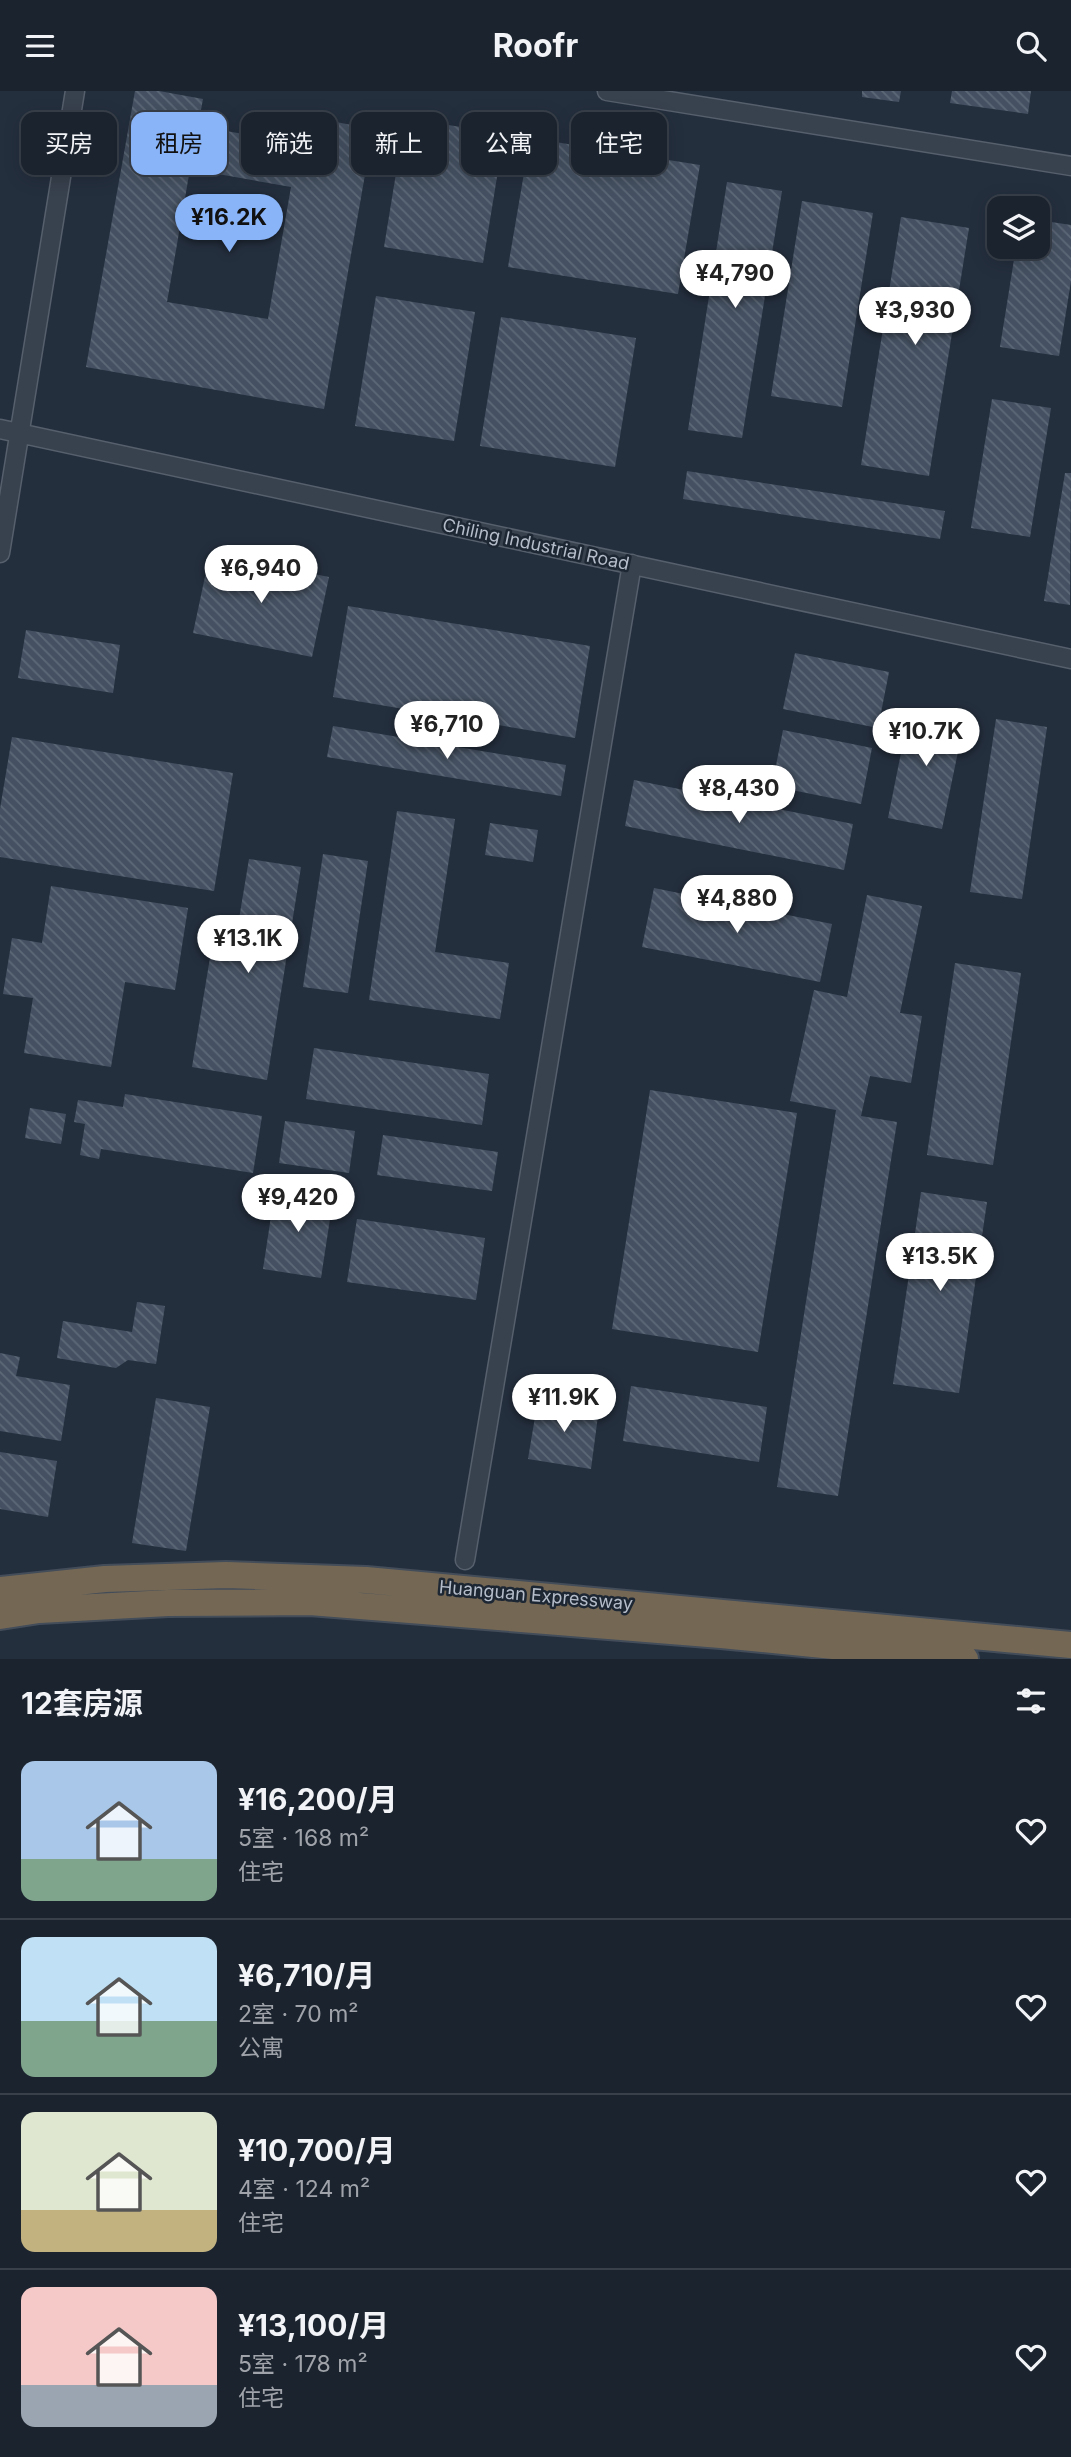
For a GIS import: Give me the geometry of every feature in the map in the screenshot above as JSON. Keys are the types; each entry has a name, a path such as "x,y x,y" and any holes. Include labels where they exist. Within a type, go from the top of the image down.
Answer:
{"highway":[{"name":"Huanguan Expressway","path":"0,1590 105,1579 212,1575 366,1580 1071,1645"},
{"name":"Huanguan Expressway","path":"0,1616 39,1610 168,1603 310,1602 722,1635 965,1659"}],"street":[{"path":"0,553 75,91"},
{"path":"607,91 1071,166"},
{"name":"Chiling Industrial Road","path":"0,429 1071,659"},
{"path":"465,1560 632,564"}],"building":[{"path":"135,91 159,91 203,99 201,112 131,112"},
{"path":"862,91 901,91 899,102 862,97"},
{"path":"952,91 1031,91 1028,114 950,103"},
{"path":"131,114 131,175 189,175 167,302 268,319 291,187 224,175 227,175 227,131 241,134 241,175 337,175 337,122 351,125 351,175 365,175 324,409 86,367"},
{"path":"447,125 461,127 461,175 497,175 483,263 384,247 396,175 447,175"},
{"path":"557,142 571,145 571,175 667,175 667,160 700,165 678,294 508,267 524,175 557,175"},
{"path":"727,182 782,191 742,438 688,430"},
{"path":"802,201 873,213 842,407 771,396"},
{"path":"901,217 969,228 929,476 861,465"},
{"path":"1050,222 1071,225 1071,281 1059,356 1000,347 1014,259 1050,259"},
{"path":"376,296 475,312 454,441 355,426"},
{"path":"501,317 636,338 615,467 480,446"},
{"path":"992,399 1051,408 1030,537 971,528"},
{"path":"687,471 945,511 940,539 683,499"},
{"path":"1065,473 1071,473 1070,605 1044,601"},
{"path":"210,553 329,577 312,657 193,633"},
{"path":"348,606 590,646 575,738 333,697"},
{"path":"26,630 120,645 113,693 18,678"},
{"path":"795,653 889,672 878,728 783,709"},
{"path":"910,708 965,718 942,829 888,818"},
{"path":"996,719 1047,727 1022,899 970,892"},
{"path":"333,726 566,765 561,796 327,757"},
{"path":"783,730 872,748 861,804 772,786"},
{"path":"12,737 233,773 214,891 0,857 0,809"},
{"path":"634,780 853,824 844,870 625,826"},
{"path":"397,811 455,819 435,952 509,963 500,1019 369,1000"},
{"path":"490,823 538,830 533,862 485,855"},
{"path":"323,854 368,861 348,993 303,987"},
{"path":"249,859 301,867 267,1080 192,1067 217,915 239,919"},
{"path":"51,886 188,908 175,990 125,982 111,1067 24,1053 33,998 3,994 12,938 42,943"},
{"path":"654,888 832,924 820,982 642,947"},
{"path":"867,895 922,906 900,1013 922,1016 911,1083 870,1076 861,1116 897,1122 838,1496 777,1487 836,1110 790,1101 814,990 847,997"},
{"path":"955,963 1021,973 993,1165 927,1155"},
{"path":"314,1048 489,1074 482,1125 306,1099"},
{"path":"650,1090 797,1113 758,1352 612,1329"},
{"path":"125,1094 262,1116 253,1173 101,1149 99,1159 80,1155 85,1124 74,1122 78,1100 123,1107"},
{"path":"30,1108 66,1114 61,1144 25,1138"},
{"path":"285,1121 355,1131 349,1173 279,1163"},
{"path":"383,1135 498,1152 492,1191 377,1175"},
{"path":"275,1190 333,1199 321,1278 263,1269"},
{"path":"921,1192 987,1202 959,1393 893,1384"},
{"path":"357,1219 485,1238 476,1300 347,1282"},
{"path":"137,1302 165,1306 156,1364 128,1360 116,1368 57,1358 63,1321 132,1332"},
{"path":"0,1353 20,1357 16,1376 70,1385 61,1441 0,1431"},
{"path":"631,1386 767,1407 759,1462 623,1441"},
{"path":"156,1398 210,1407 186,1551 132,1543"},
{"path":"538,1399 599,1408 591,1469 528,1459"},
{"path":"0,1452 57,1461 48,1517 0,1509"}]}
